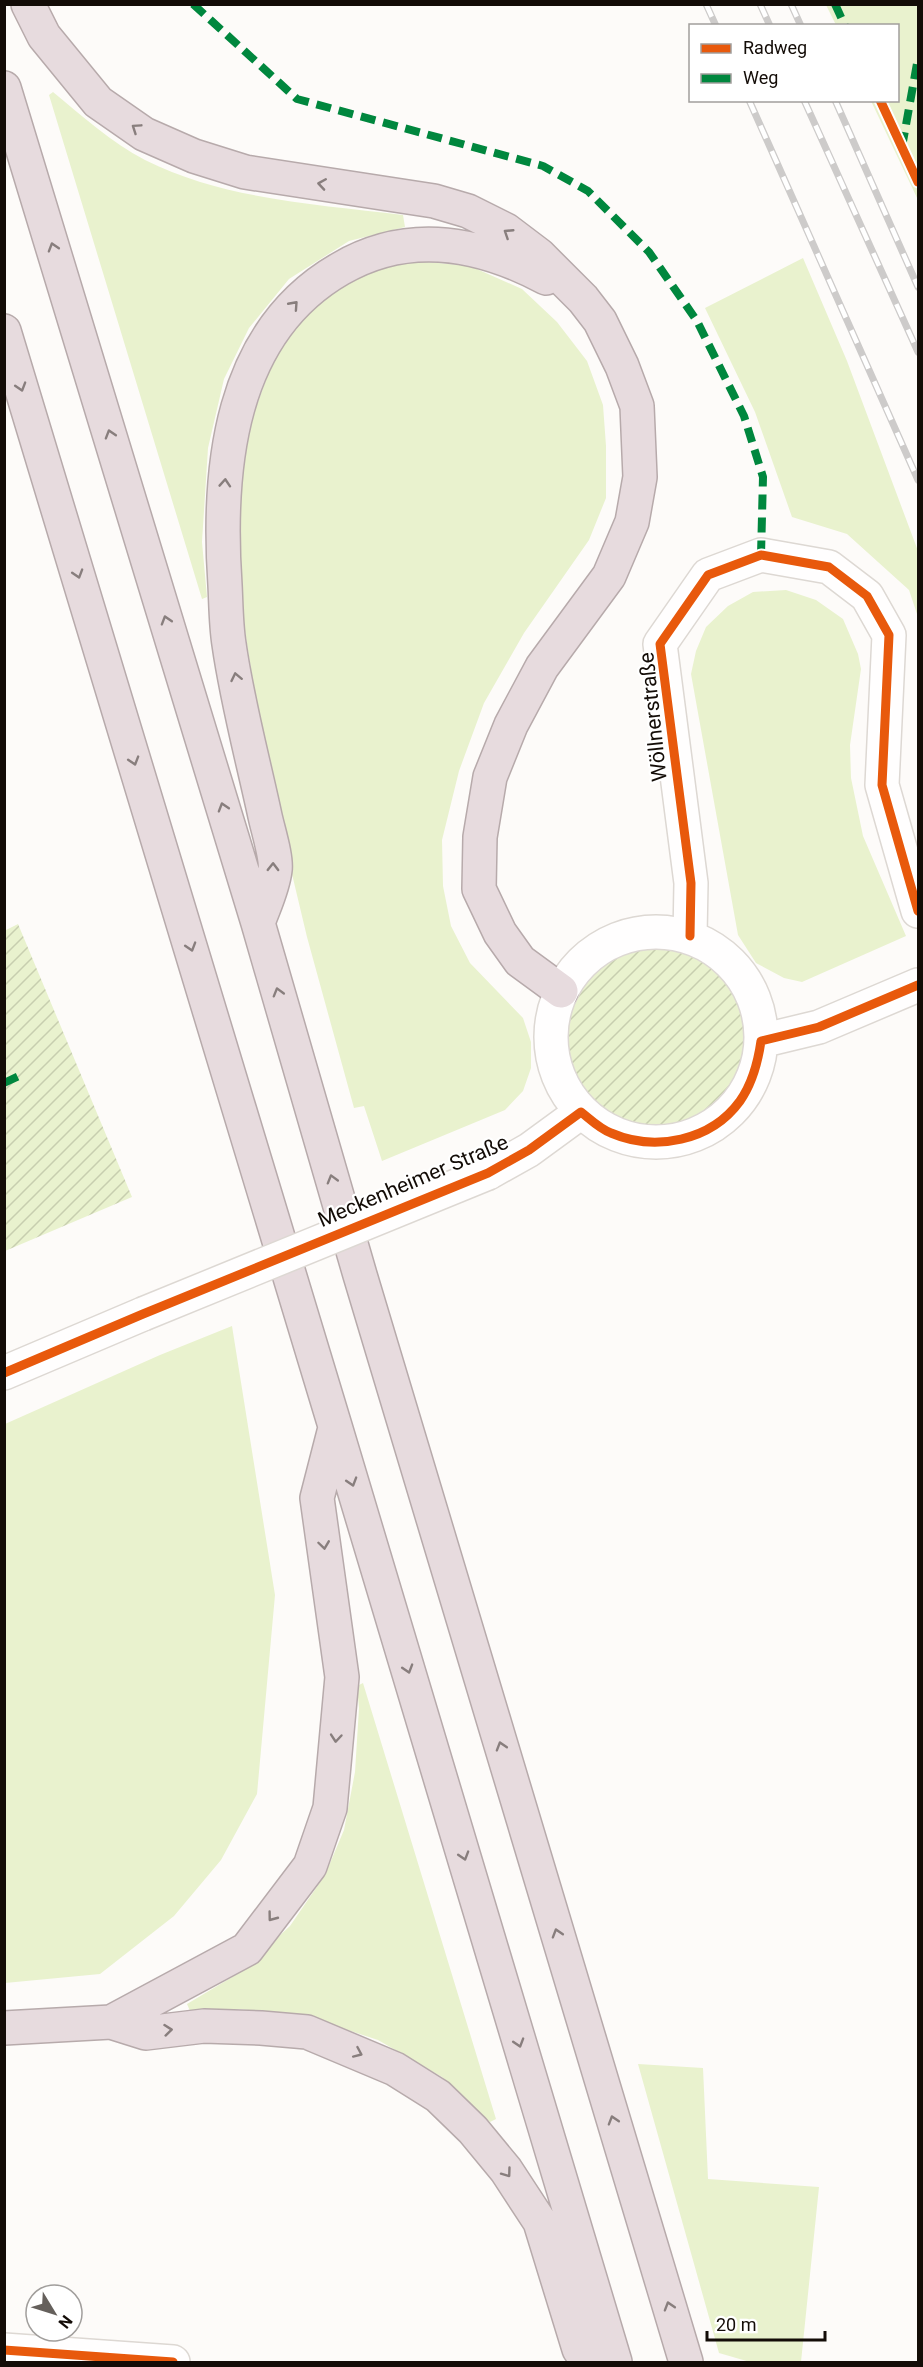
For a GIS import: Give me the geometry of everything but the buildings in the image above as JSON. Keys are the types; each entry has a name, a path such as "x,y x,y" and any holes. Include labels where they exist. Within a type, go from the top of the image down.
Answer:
{"highway":[{"path":"28,4 44,36 98,102 144,134 194,156 245,172 434,201 468,211 506,231 539,255 584,299 600,321 622,366 637,406 640,477 632,522 609,576 542,667 511,725 489,777 480,837 478,889 500,933 520,961 561,991"},
{"path":"4,88 258,923 360,1275 686,2362"},
{"path":"258,923 276,869 229,644 221,535 227,452 235,416 249,375 273,329 298,300 324,278 359,258 410,244 454,244 518,263 584,299"},
{"path":"4,331 615,2362"},
{"path":"111,2022 247,1949 310,1866 330,1808 342,1677 317,1498 335,1426"},
{"path":"4,2028 111,2022 146,2033 204,2026 307,2032 395,2069 438,2096 472,2130 499,2162 540,2222 579,2349 588,2362"}],"street":[{"name":"Wöllnerstraße","path":"690,936 691,883 660,644 708,575 761,555 829,567 867,596 889,635 882,785 918,911"},
{"path":"655,931 690,936 710,945 731,961 749,987 757,1008 761,1041 758,1062 740,1101 723,1119 694,1136 652,1143 631,1140 610,1133 581,1112 565,1092 553,1055 552,1027 561,991 585,959 603,946 620,938 655,931"},
{"path":"761,1041 819,1027 918,986"},
{"name":"Meckenheimer Straße","path":"4,1373 488,1173 529,1150 581,1112"},
{"path":"4,2350 173,2362"}],"green space":[{"path":"826,5 918,5 918,200 871,102 899,102 899,24 836,24"},
{"path":"53,92 120,145 145,160 175,173 207,184 271,198 403,215 405,227 349,241 289,279 249,328 224,379 208,448 202,542 207,597 202,599 49,95"},
{"path":"803,258 847,361 918,551 918,617 909,590 847,534 792,517 755,412 705,308"},
{"path":"417,261 470,266 522,289 557,322 587,361 603,405 606,498 589,540 524,633 484,703 459,771 442,840 443,886 451,926 470,963 523,1018 531,1042 531,1068 523,1091 505,1110 382,1161 364,1106 354,1108 307,937 266,765 240,599 241,470 250,424 270,369 283,342 310,309 342,286 377,269"},
{"path":"786,590 816,600 843,619 858,654 861,669 850,745 851,778 863,836 906,936 802,982 784,978 756,963 738,935 691,674 696,651 706,627 728,606 753,592"},
{"path":"18,924 132,1197 5,1251 4,931"},
{"path":"646,932 666,932 687,936 706,944 737,970 749,987 757,1006 761,1037 757,1068 749,1087 723,1118 706,1130 687,1138 666,1142 646,1142 625,1138 606,1130 575,1104 563,1087 555,1068 551,1047 551,1027 555,1006 563,987 589,956 606,944 625,936"},
{"path":"232,1326 275,1595 257,1794 221,1860 174,1916 100,1974 5,1983 5,1424 160,1355"},
{"path":"363,1683 496,2119 490,2122 442,2077 378,2040 305,2016 239,2009 190,2011 187,2004 239,1973 290,1926 325,1875 344,1830 355,1772 359,1708 357,1686"},
{"path":"638,2064 703,2068 708,2179 819,2187 801,2362 750,2362 719,2353"}],"railway":[{"path":"706,4 715,24"},
{"path":"760,4 769,24"},
{"path":"791,4 800,24"},
{"path":"750,102 918,480"},
{"path":"805,102 918,352"},
{"path":"836,102 918,287"}],"marked path":[{"path":"193,4 297,99 543,166 588,191 649,252 697,321 744,416 763,477 761,555"},
{"path":"835,4 844,24"},
{"path":"902,147 918,58"},
{"path":"4,1083 21,1075"}],"cycle path":[{"path":"881,102 918,182"},
{"path":"690,936 691,883 660,644 708,575 761,555 829,567 867,596 889,635 882,785 918,911"},
{"path":"4,1373 488,1173 529,1150 581,1112 603,1129 628,1139 664,1142 698,1134 714,1126 740,1101 754,1072 761,1041 819,1027 918,985"},
{"path":"4,2350 173,2362"}]}
